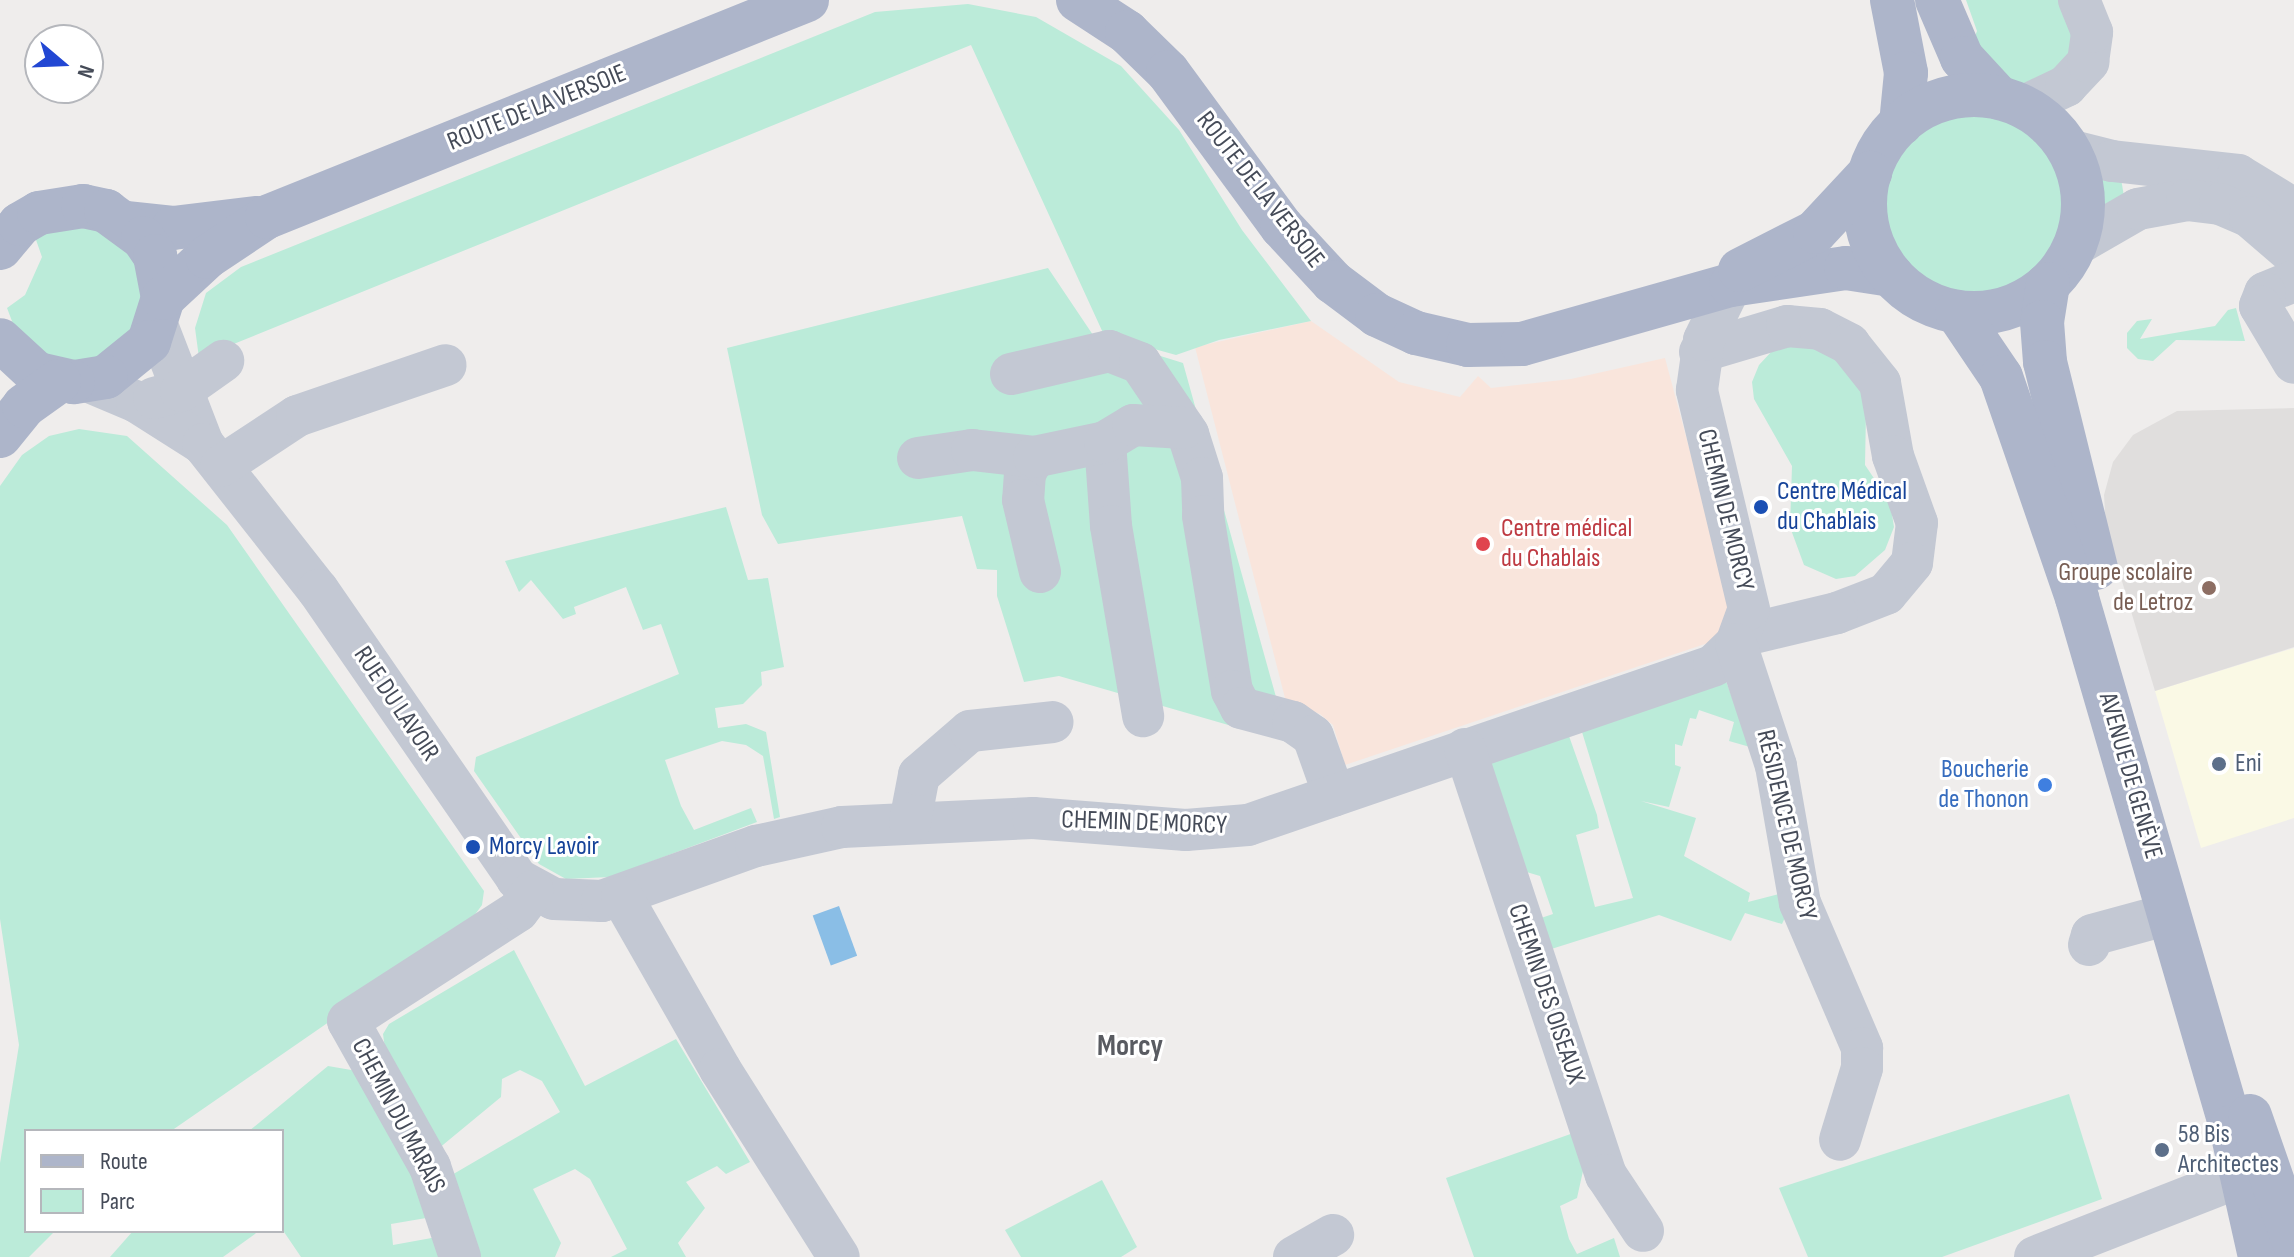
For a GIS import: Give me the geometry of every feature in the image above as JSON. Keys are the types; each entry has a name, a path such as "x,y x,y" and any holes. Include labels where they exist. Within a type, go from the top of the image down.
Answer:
{"main road":[{"name":"ROUTE DE LA VERSOIE","path":"0,436 24,406 73,381 122,368 160,312 207,257 267,217 807,0"},
{"name":"ROUTE DE LA VERSOIE","path":"1078,0 1127,32 1159,61 1313,262 1359,303 1402,327 1460,344 1522,344 1714,289 1846,268 1891,275"},
{"path":"1892,0 1906,73 1901,124 1870,173 1867,226 1891,275 1914,295 1957,312 2006,308 2048,284 2074,246 2083,207 2068,150 2044,121 2011,102 1962,58 1937,0"},
{"path":"1901,124 1947,99 2011,102"},
{"name":"ROUTE DE LA VERSOIE","path":"1714,289 1815,232 1870,173"},
{"name":"ROUTE DE LA VERSOIE","path":"0,248 20,224 61,207 106,211 128,223 173,228 267,217"},
{"path":"128,223 155,256 160,312"},
{"name":"AVENUE DE GENÈVE","path":"2048,284 2042,322 2045,362 2086,536 2255,1135 2273,1235"},
{"name":"AVENUE DE GENÈVE","path":"1957,312 1996,368 2037,482 2118,730 2231,1127 2239,1177 2273,1235"},
{"path":"0,340 18,362 73,381"}],"street":[{"path":"2011,102 2066,86 2088,62 2092,32 2079,0"},
{"path":"2068,150 2112,161 2229,173 2256,182 2294,209"},
{"path":"2074,246 2138,209 2187,200 2220,204 2250,217 2294,255"},
{"path":"2294,281 2265,293 2260,306 2294,363"},
{"name":"CHEMIN DE MORCY","path":"622,897 790,836 910,822 1033,818 1210,830 1248,825 1705,669 1739,640 1748,590 1700,415 1700,352 1714,289"},
{"name":"RUE DU LAVOIR","path":"160,312 181,391 212,455 325,600 504,862 533,891"},
{"path":"1700,352 1787,326 1820,329 1849,344 1880,383 1893,456 1917,523 1912,563 1886,594 1837,613 1739,640"},
{"path":"1011,374 1109,351 1124,353 1140,363 1184,428 1202,478 1203,516 1232,691 1241,708 1293,722 1313,736 1334,795"},
{"path":"137,402 181,391 223,361"},
{"path":"212,455 297,416 446,365"},
{"name":"RUE DU LAVOIR","path":"73,381 137,402 212,455"},
{"path":"918,458 972,450 1034,457 1105,442 1133,425 1184,428"},
{"path":"1105,442 1111,526 1143,716"},
{"path":"1034,457 1025,473 1023,500 1040,572"},
{"name":"RÉSIDENCE DE MORCY","path":"1739,640 1776,766 1800,903 1862,1048 1862,1068 1840,1140"},
{"path":"910,822 919,775 970,731 1053,722"},
{"name":"CHEMIN DES OISEAUX","path":"1465,749 1606,1175 1643,1231"},
{"path":"533,891 576,901 622,897 705,1044 839,1257"},
{"name":"CHEMIN DU MARAIS","path":"460,1257 430,1167 348,1021 518,911 533,891"},
{"path":"2089,945 2092,935 2169,914"},
{"path":"2035,1257 2239,1177"},
{"path":"1294,1257 1333,1235"}],"shaded area":[{"name":"Centre médical du Chablais","path":"1311,321 1399,382 1460,397 1478,376 1491,388 1571,379 1665,358 1734,616 1711,642 1345,765 1333,725 1320,714 1286,702 1195,347"},
{"name":"Groupe scolaire de Letroz","path":"2294,408 2294,647 2155,691 2106,528 2104,495 2113,462 2133,435 2177,411"},
{"path":"2294,648 2294,818 2201,848 2155,691"}],"green space":[{"path":"1966,0 2068,0 2075,65 2029,86 2008,81 1970,50 1977,31"},
{"path":"968,4 1036,17 1121,66 1179,130 1242,230 1311,321 1219,340 1176,355 1104,335 971,45 199,358 195,328 206,293 241,267 875,12"},
{"path":"1973,115 2007,122 2036,141 2055,170 2062,204 2055,238 2036,267 2007,286 1973,293 1939,286 1910,267 1891,238 1884,204 1891,170 1910,141 1939,122"},
{"path":"2099,170 2120,173 2125,202 2103,214"},
{"path":"55,227 99,229 133,256 144,298 128,339 91,362 47,358 15,329 7,308 25,295 42,257 35,237"},
{"path":"1048,268 1093,335 1183,363 1276,697 1256,733 1059,676 1024,682 997,596 997,570 977,569 962,516 778,544 762,515 727,348"},
{"path":"2236,308 2245,341 2176,340 2153,361 2138,359 2127,348 2127,333 2137,321 2152,319 2140,339 2215,326 2228,310"},
{"path":"1797,342 1836,358 1860,388 1866,413 1865,465 1890,502 1894,527 1885,550 1855,576 1836,579 1804,565 1790,527 1792,466 1754,399 1752,382 1759,365 1772,351"},
{"path":"79,429 127,436 227,525 484,891 482,905 465,928 174,1129 24,1129 24,1233 53,1233 29,1257 0,1257 0,1163 19,1045 0,919 0,486 22,455 49,436"},
{"path":"726,507 748,580 768,578 784,667 761,672 762,685 743,704 715,708 718,728 746,724 766,732 780,817 774,819 763,756 746,745 722,741 665,760 681,806 694,830 751,808 757,822 610,877 566,879 539,864 474,771 476,757 679,674 661,624 643,630 626,587 574,607 576,614 563,619 531,580 519,592 505,561"},
{"path":"1726,681 1750,747 1729,741 1734,722 1699,710 1696,719 1690,718 1682,746 1675,744 1675,765 1681,767 1669,807 1641,801 1696,818 1684,856 1750,893 1748,902 1783,893 1788,911 1782,924 1745,913 1731,941 1659,915 1545,951 1532,921 1553,914 1540,876 1516,869 1489,763 1569,736 1599,828 1576,835 1595,907 1633,898 1582,732"},
{"path":"514,950 585,1086 676,1039 750,1162 726,1174 717,1166 686,1182 705,1208 678,1243 686,1257 611,1257 627,1249 590,1179 575,1169 533,1189 561,1243 555,1257 475,1257 450,1176 560,1112 542,1081 520,1070 502,1079 501,1097 438,1149 385,1049 383,1034 389,1024"},
{"path":"328,1066 357,1071 386,1114 432,1217 391,1224 393,1245 437,1237 442,1257 301,1257 284,1232 284,1129 251,1129"},
{"path":"2069,1094 2102,1199 1942,1257 1808,1257 1779,1188"},
{"path":"1579,1131 1587,1153 1577,1198 1560,1206 1569,1239 1577,1254 1614,1238 1620,1257 1474,1257 1446,1178"},
{"path":"1102,1180 1137,1247 1121,1257 1021,1257 1005,1230"},
{"path":"131,1233 256,1233 223,1257 110,1257"}],"water":[{"path":"839,906 857,956 831,965 813,916"}],"place":[{"name":"Centre Médical du Chablais","path":"1761,507"},
{"name":"Centre médical du Chablais","path":"1483,544"},
{"name":"Groupe scolaire de Letroz","path":"2209,588"},
{"name":"Eni","path":"2219,764"},
{"name":"Boucherie de Thonon","path":"2045,785"},
{"name":"Morcy Lavoir","path":"473,847"},
{"name":"58 Bis Architectes","path":"2162,1150"}],"district":[{"name":"Morcy","path":"1130,1046"}]}
